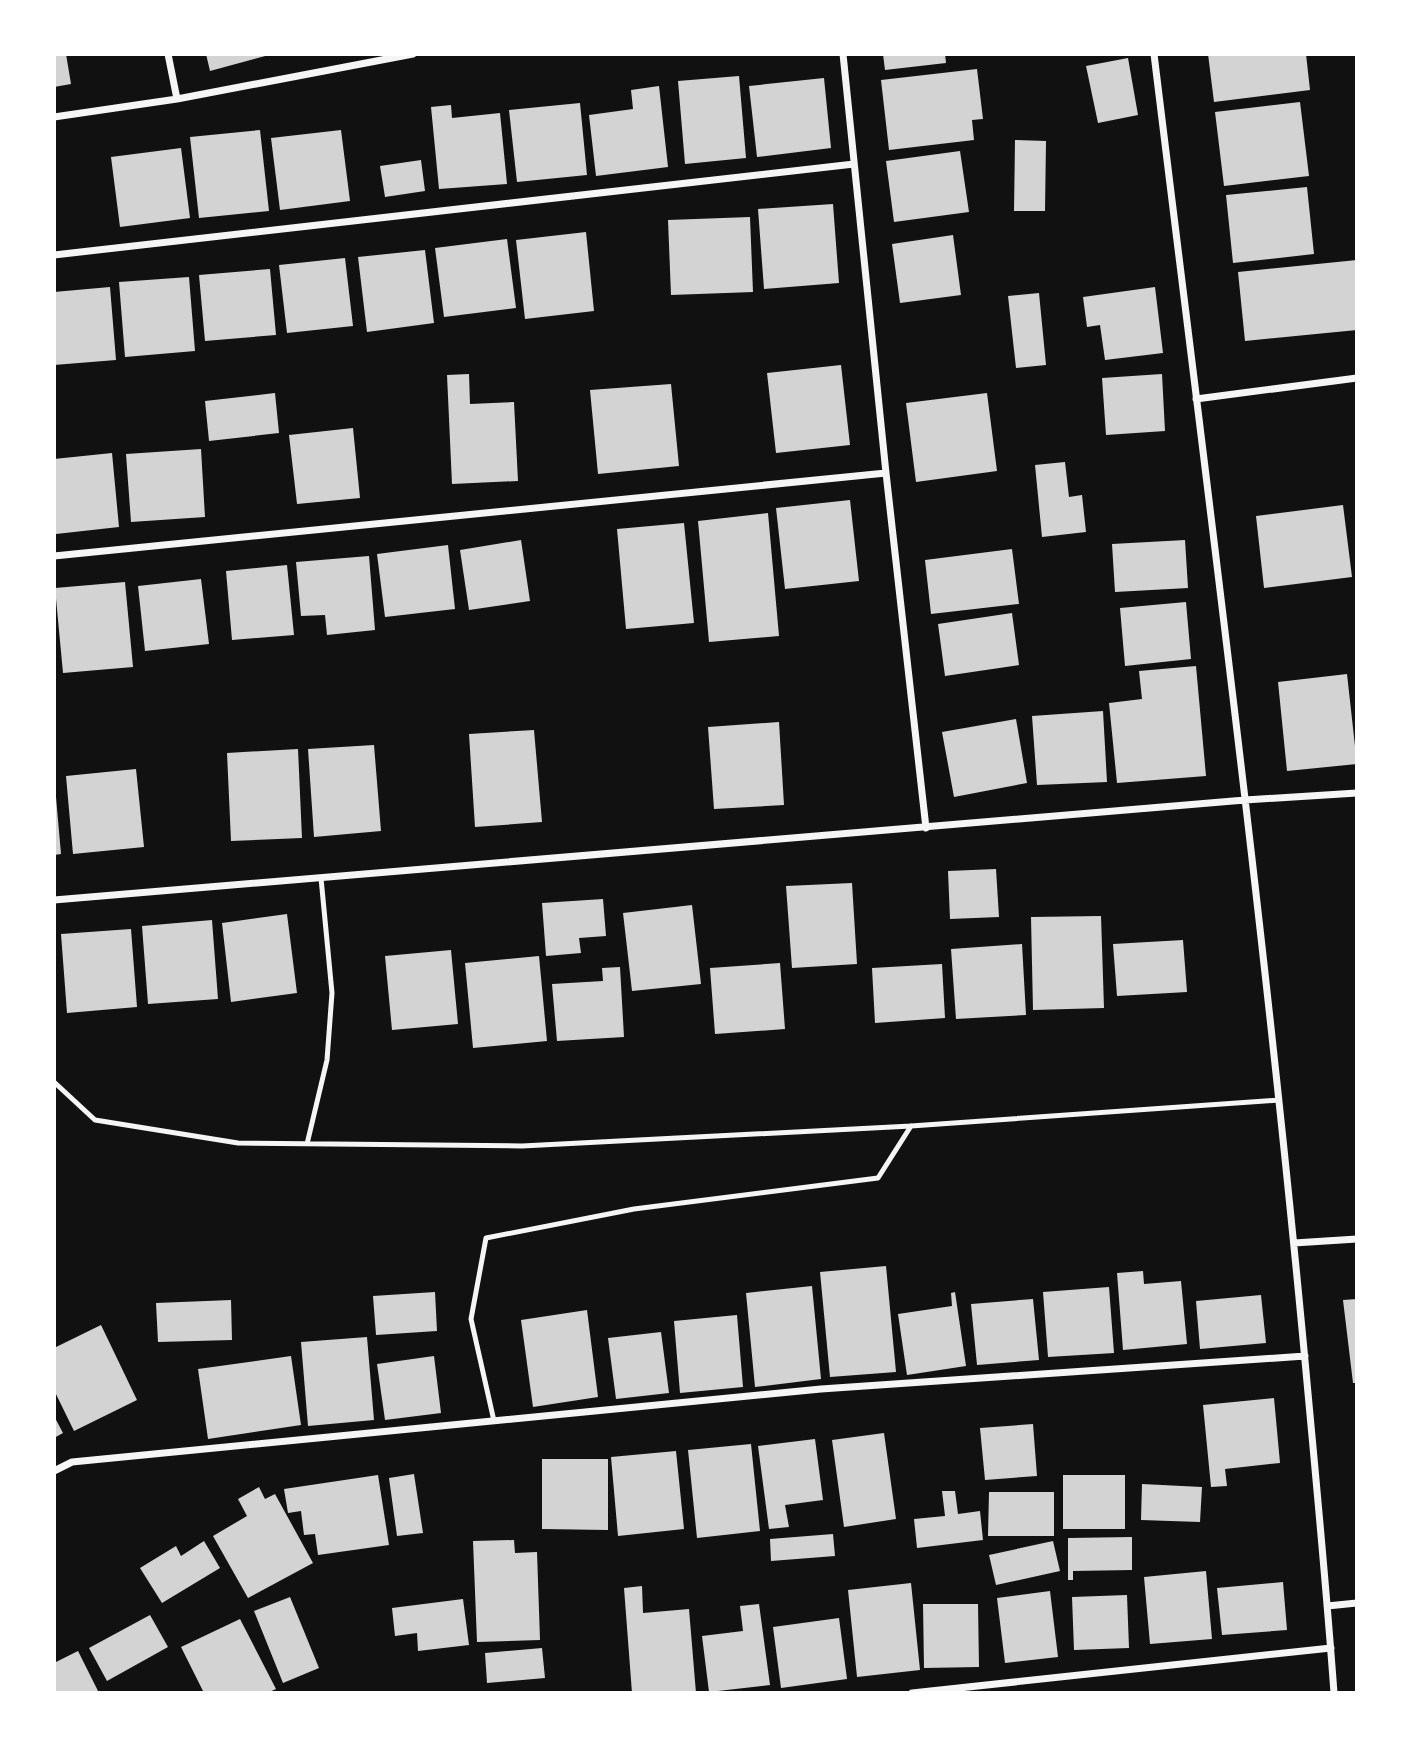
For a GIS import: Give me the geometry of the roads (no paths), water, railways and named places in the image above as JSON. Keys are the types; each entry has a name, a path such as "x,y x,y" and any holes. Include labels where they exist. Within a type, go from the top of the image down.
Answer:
{"street":[{"path":"168,54 177,99"},
{"path":"54,117 177,99 413,54"},
{"path":"843,54 926,828"},
{"path":"1154,54 1280,1100 1334,1693"},
{"path":"54,255 854,164"},
{"path":"1196,399 1357,378"},
{"path":"54,556 886,472"},
{"path":"54,900 1245,800 1357,793"},
{"path":"1294,1243 1357,1240"},
{"path":"54,1471 72,1462 821,1389 1305,1356"},
{"path":"1327,1606 1357,1603"},
{"path":"912,1693 1331,1648"}],"lane":[{"path":"307,1144 327,1060 332,993 321,878"},
{"path":"54,1082 95,1119 238,1143 522,1146 911,1126 1280,1100"},
{"path":"494,1421 471,1319 486,1238 634,1209 878,1178 911,1126"}]}
